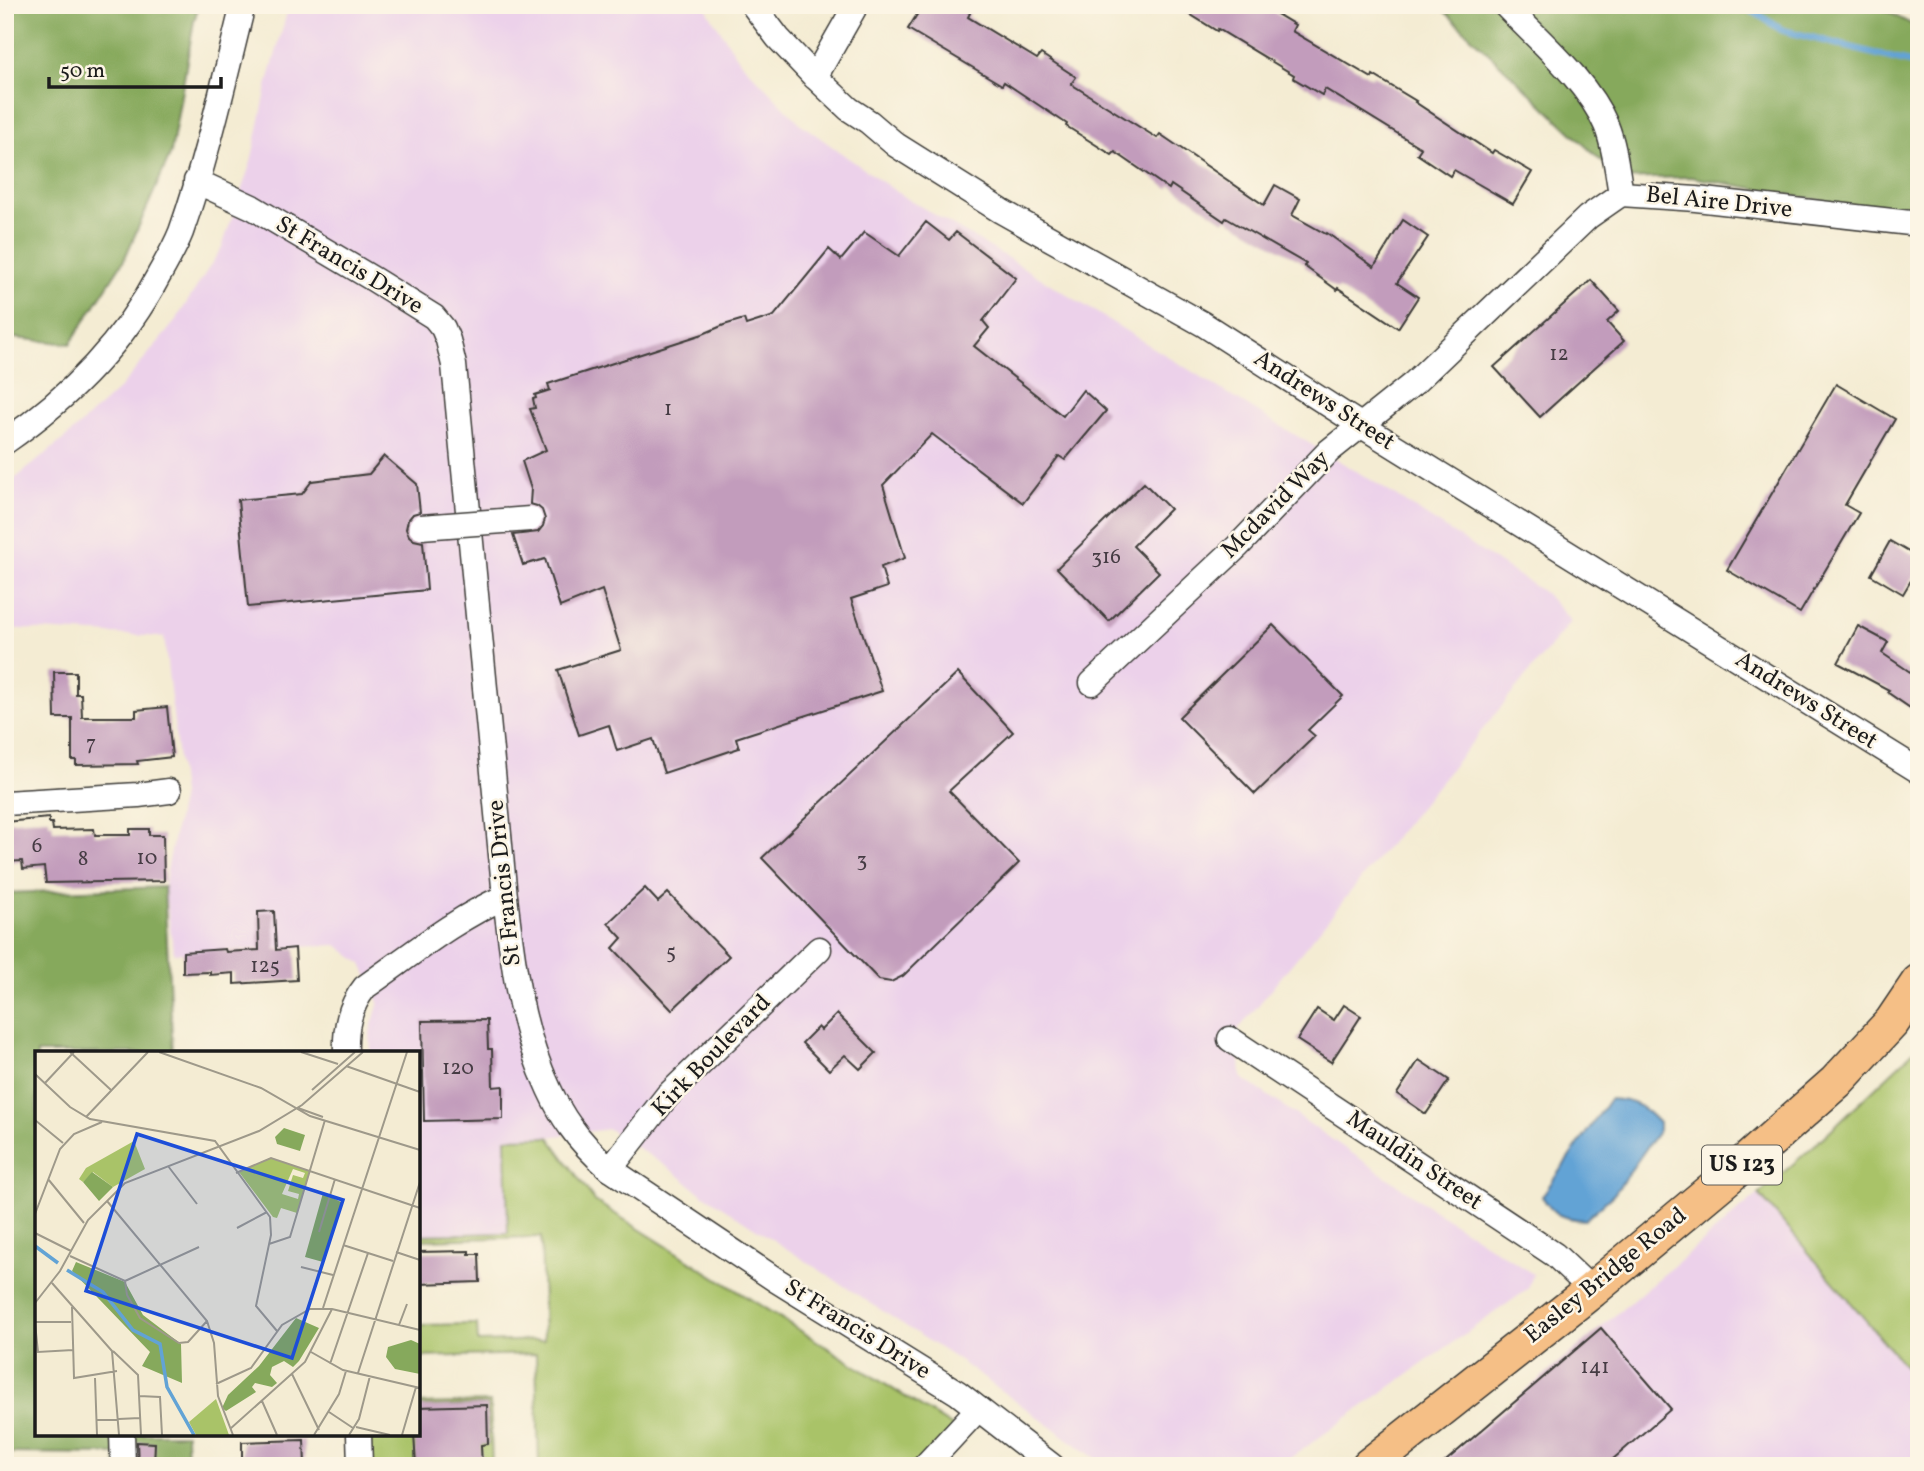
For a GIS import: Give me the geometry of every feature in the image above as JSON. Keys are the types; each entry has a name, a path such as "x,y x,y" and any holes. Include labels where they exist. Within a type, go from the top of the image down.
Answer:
{"highway":[{"name":"Easley Bridge Road","path":"1368,1466 1592,1290 1742,1165 1836,1082 1892,1022 1919,982"}],"street":[{"path":"5,442 35,422 106,354 151,291 180,232 213,127 243,5"},
{"name":"Andrews Street","path":"753,5 778,38 815,77 849,109 895,145 1001,211 1203,324 1362,426 1919,771"},
{"path":"815,77 856,5"},
{"name":"Bel Aire Drive","path":"1505,5 1590,96 1613,146 1621,194 1696,199 1919,224"},
{"name":"St Francis Drive","path":"196,181 252,207 434,317 448,340 455,378 505,897 519,1001 537,1065 566,1121 610,1169 776,1280 958,1393 1052,1466"},
{"name":"Mcdavid Way","path":"1092,683 1238,546 1328,451 1414,383 1588,217 1621,194"},
{"path":"421,527 530,519"},
{"path":"5,803 169,791"},
{"path":"346,1051 347,1020 358,995 365,987 477,909 505,897"},
{"name":"Kirk Boulevard","path":"610,1169 667,1096 819,949"},
{"name":"Mauldin Street","path":"1230,1039 1555,1255 1592,1290"},
{"path":"925,1466 978,1409"},
{"path":"122,1436 123,1466"},
{"path":"359,1436 360,1466"}],"shaded area":[{"path":"289,5 704,5 740,61 801,124 901,195 1371,480 1545,593 1571,621 1238,1030 1241,1077 1452,1222 1533,1274 1528,1289 1279,1466 1106,1466 961,1362 698,1191 673,1171 609,1129 549,1137 507,1138 508,1233 420,1236 420,1051 371,1051 370,1032 379,1002 362,964 337,945 174,953 164,887 182,794 164,637 5,628 5,487 70,434 121,387 174,323 222,247 251,162 268,82"},
{"path":"1759,1194 1919,1383 1919,1466 1436,1466"}],"green space":[{"path":"5,5 199,5 171,153 124,260 70,344 5,337"},
{"path":"1438,5 1875,5 1919,28 1919,218 1691,177 1620,179"},
{"path":"164,887 173,1051 35,1051 35,1436 186,1436 187,1466 117,1466 116,1454 5,1453 5,893"},
{"path":"1919,1046 1919,1383 1759,1194"},
{"path":"549,1137 595,1201 956,1429 916,1466 539,1466 536,1354 420,1357 420,1325 477,1324 478,1342 544,1340 541,1237 420,1240 420,1235 508,1233 506,1138"},
{"path":"490,1402 492,1466 482,1466 482,1456 473,1456 472,1445 488,1444 487,1405 420,1407 420,1404"},
{"path":"355,1436 414,1436 419,1457 415,1458 416,1466 355,1466"}],"water":[{"path":"1610,1099 1626,1101 1643,1108 1659,1123 1659,1130 1614,1194 1585,1220 1559,1215 1542,1196"}],"building":[{"path":"923,5 957,5 970,13 968,17 1037,59 1041,54 1076,77 1071,84 1157,138 1160,134 1264,205 1275,185 1300,199 1292,215 1327,233 1374,267 1403,220 1428,237 1397,283 1418,297 1398,328 1338,288 1337,290 1304,266 1306,264 1226,218 1224,221 1171,185 1169,189 1115,152 1112,155 1066,126 1067,124 1004,82 1002,85 908,29"},
{"path":"1175,5 1262,5 1295,25 1292,31 1416,101 1492,153 1494,150 1532,172 1513,204 1454,170 1450,176 1417,154 1421,148 1325,89 1322,95 1293,78 1294,75"},
{"path":"926,222 949,240 956,232 1016,278 983,321 989,328 974,346 1063,416 1083,390 1106,411 1065,460 1059,456 1023,503 932,434 883,485 905,558 881,567 887,587 851,599 882,691 736,738 739,748 664,773 653,739 617,751 609,725 579,735 558,670 621,650 602,590 560,607 545,559 523,565 513,535 538,532 545,519 542,510 530,504 531,489 522,461 546,450 530,409 535,408 535,395 550,390 548,384 724,325 744,319 746,325 774,316 829,249 841,260 864,232 899,256"},
{"path":"1591,280 1619,311 1607,322 1624,341 1540,417 1494,367"},
{"path":"1836,384 1895,419 1845,505 1859,513 1800,613 1727,570"},
{"path":"384,456 417,484 420,512 413,514 408,520 406,529 414,540 423,542 427,590 248,607 238,500 302,494 312,481 369,474"},
{"path":"1144,483 1170,509 1133,546 1159,572 1109,621 1057,568"},
{"path":"1890,541 1919,558 1919,567 1903,594 1871,575"},
{"path":"1273,625 1343,696 1308,730 1315,736 1255,794 1179,717"},
{"path":"1858,626 1888,642 1882,653 1919,678 1919,714 1887,692 1889,690 1838,663"},
{"path":"54,672 76,672 76,694 81,694 82,717 136,717 136,710 167,707 172,757 137,761 138,764 76,765 76,760 72,760 72,718 55,718"},
{"path":"958,673 1013,732 949,791 1019,863 903,976 891,982 879,980 762,858"},
{"path":"49,818 53,830 94,829 95,835 130,835 130,829 149,829 149,835 163,835 164,881 46,883 44,867 23,869 22,861 5,862 5,822"},
{"path":"645,888 658,902 668,893 729,956 672,1010 613,948 622,938 608,923"},
{"path":"274,911 276,950 295,948 297,980 234,984 234,973 183,973 183,952 259,950 258,912"},
{"path":"1344,1005 1361,1016 1331,1062 1297,1040 1317,1009 1334,1020"},
{"path":"837,1014 876,1053 860,1069 845,1055 829,1070 802,1043 818,1027 821,1030"},
{"path":"487,1020 488,1049 492,1049 493,1087 503,1086 503,1119 424,1121 422,1021"},
{"path":"1419,1060 1449,1080 1426,1114 1397,1094"},
{"path":"469,1251 469,1254 479,1254 480,1282 420,1284 420,1252"},
{"path":"1601,1328 1671,1409 1605,1466 1440,1466"},
{"path":"487,1405 488,1444 481,1445 482,1466 416,1466 414,1436 420,1436 420,1407"},
{"path":"304,1440 305,1466 251,1466 251,1459 242,1459 242,1442"},
{"path":"137,1442 155,1443 154,1466 138,1466"}],"waterway":[{"path":"1744,5 1782,30 1919,65"}]}
